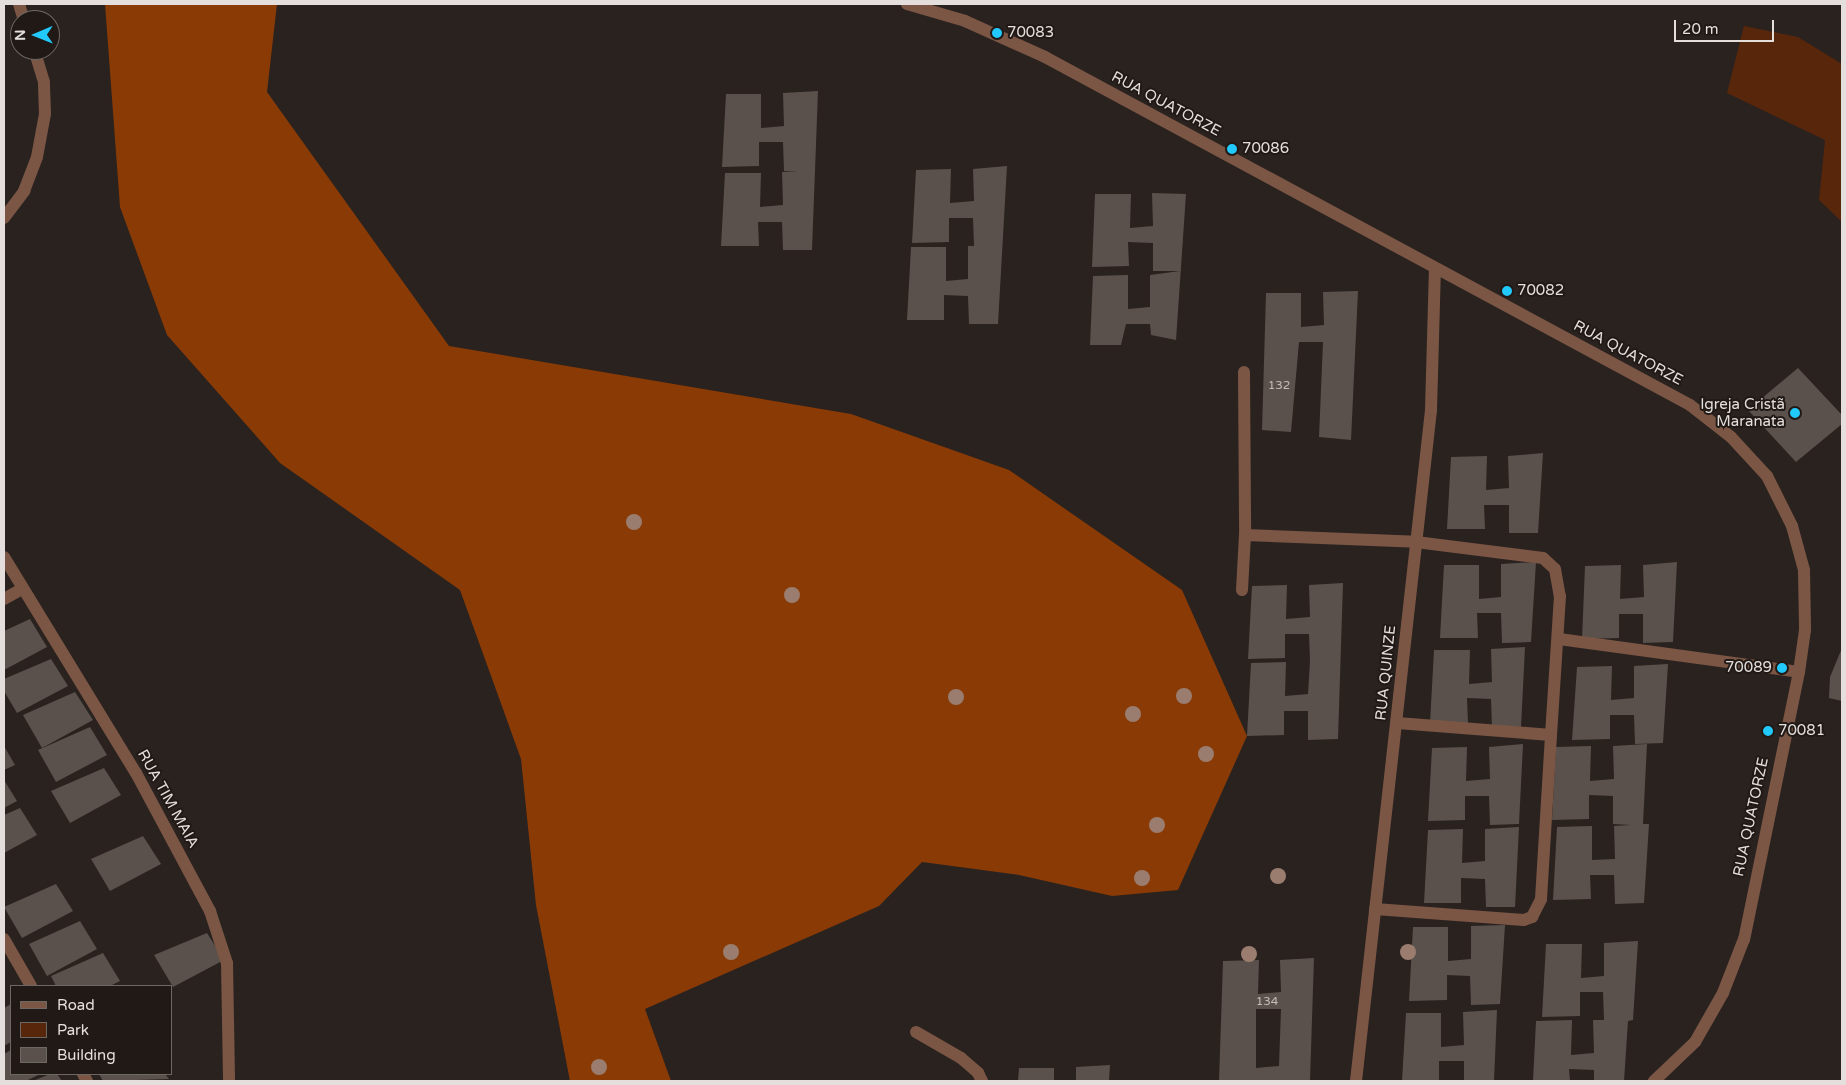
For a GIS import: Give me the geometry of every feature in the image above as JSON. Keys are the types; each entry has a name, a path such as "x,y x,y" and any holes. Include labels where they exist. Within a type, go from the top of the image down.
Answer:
{"street":[{"name":"RUA QUATORZE","path":"907,4 965,21 1045,57 1690,405 1731,437 1766,476 1792,526 1804,570 1805,630 1799,672 1744,938 1723,993 1694,1042 1654,1081"},
{"path":"4,218 24,191 37,157 45,114 44,82 37,60"},
{"name":"RUA QUINZE","path":"1356,1081 1397,723 1430,410 1435,268"},
{"path":"1242,590 1244,372"},
{"path":"1244,535 1416,542 1543,558 1555,570 1559,583 1558,640 1541,898 1532,917 1524,920 1375,909"},
{"name":"RUA TIM MAIA","path":"4,557 136,773 210,911 227,963 229,1081"},
{"path":"4,599 22,588"},
{"path":"1558,640 1799,672"},
{"path":"1397,723 1551,735"},
{"path":"4,939 31,985"},
{"path":"916,1032 961,1058 978,1073 982,1081"}],"green space":[{"path":"1744,26 1798,37 1842,64 1842,222 1819,200 1825,140 1727,93"}],"shaded area":[{"path":"105,4 277,4 267,92 449,346 851,414 1009,470 1182,590 1247,736 1178,890 1112,896 1019,875 922,862 879,906 645,1009 671,1081 570,1081 536,905 521,759 460,590 280,463 167,335 120,207"}],"building":[{"path":"818,91 812,250 783,250 782,222 758,222 759,246 721,246 725,173 761,173 760,207 783,205 782,172 799,171 784,171 783,142 759,142 759,166 722,167 726,94 761,94 761,128 784,126 783,93"},
{"path":"1007,166 998,324 969,324 968,296 944,295 944,320 907,320 911,247 946,247 946,281 968,279 968,246 974,246 973,218 949,218 949,242 912,243 916,170 951,169 950,203 974,201 973,169"},
{"path":"1152,193 1186,194 1176,340 1151,335 1150,324 1126,324 1121,345 1090,345 1093,276 1128,275 1128,309 1150,307 1150,275 1180,271 1153,271 1153,243 1128,242 1129,266 1092,267 1095,194 1131,194 1130,228 1153,226"},
{"path":"1358,291 1351,440 1319,437 1323,342 1299,342 1291,432 1262,430 1266,293 1301,293 1301,327 1324,325 1323,292"},
{"name":"Igreja Cristã Maranata","path":"1798,368 1842,415 1842,424 1796,462 1748,410"},
{"path":"1543,453 1538,533 1509,533 1509,505 1484,505 1485,529 1447,529 1451,457 1487,456 1486,490 1509,488 1508,456"},
{"path":"1536,562 1531,642 1502,643 1501,613 1477,613 1478,638 1440,638 1444,565 1479,565 1479,599 1501,597 1501,564"},
{"path":"1677,562 1673,642 1643,643 1643,614 1619,614 1619,638 1582,639 1585,566 1621,565 1620,599 1644,597 1643,565"},
{"path":"1343,583 1338,739 1308,740 1308,711 1284,711 1284,735 1247,736 1251,663 1286,662 1285,696 1308,694 1310,661 1309,634 1285,634 1285,658 1248,659 1252,586 1287,585 1286,619 1310,617 1309,585"},
{"path":"30,619 47,647 4,670 4,631"},
{"path":"1525,647 1521,727 1492,728 1491,699 1467,698 1468,723 1430,723 1434,650 1470,650 1469,684 1492,682 1491,649"},
{"path":"1842,648 1842,701 1829,698 1830,677"},
{"path":"51,659 68,686 17,713 4,691 4,679"},
{"path":"1668,664 1663,743 1635,744 1634,715 1610,715 1610,739 1572,740 1577,667 1612,666 1611,700 1634,698 1634,666"},
{"path":"75,692 93,720 42,748 23,715"},
{"path":"90,727 107,755 56,782 38,750"},
{"path":"1523,744 1519,824 1490,825 1489,796 1465,796 1465,820 1428,821 1432,748 1467,747 1466,781 1490,779 1489,747"},
{"path":"1647,744 1643,824 1649,824 1644,903 1615,904 1614,875 1590,875 1591,899 1553,900 1557,827 1592,826 1592,860 1615,859 1614,826 1631,825 1613,824 1613,796 1589,795 1589,819 1552,820 1556,747 1591,746 1590,781 1614,779 1613,746"},
{"path":"4,746 15,765 4,770"},
{"path":"104,768 121,795 70,823 51,791"},
{"path":"4,780 17,801 4,808"},
{"path":"20,808 37,835 4,853 4,815"},
{"path":"1519,827 1515,907 1486,907 1485,879 1461,878 1461,903 1424,903 1428,830 1463,829 1462,863 1485,861 1485,829"},
{"path":"143,836 161,864 110,891 91,859"},
{"path":"56,884 73,911 22,938 4,907"},
{"path":"80,921 97,949 47,976 29,944"},
{"path":"1505,925 1500,1004 1471,1005 1470,976 1447,975 1447,1000 1409,1001 1413,927 1448,927 1448,961 1471,959 1471,926"},
{"path":"207,933 224,960 173,987 154,955"},
{"path":"1638,941 1633,1020 1628,1021 1624,1081 1594,1081 1594,1070 1569,1069 1570,1081 1533,1081 1536,1021 1572,1020 1571,1055 1594,1053 1593,1020 1604,1020 1603,992 1580,992 1580,1016 1542,1017 1546,944 1582,944 1581,978 1604,976 1604,943"},
{"path":"103,953 120,981 112,985 56,985 51,976"},
{"path":"1314,958 1310,1081 1219,1081 1223,961 1259,960 1258,994 1281,992 1280,960","holes":["1256,1009 1281,1009 1279,1066 1256,1068"]},
{"path":"10,1005 10,1043 4,1046 4,1008"},
{"path":"1497,1010 1494,1081 1464,1081 1464,1061 1439,1061 1439,1081 1402,1081 1406,1013 1441,1013 1441,1047 1464,1045 1463,1012"},
{"path":"10,1051 10,1075 38,1075 26,1081 4,1081 4,1054"},
{"path":"1110,1065 1109,1081 1076,1081 1076,1067"},
{"path":"1019,1068 1054,1068 1054,1081 1018,1081"},
{"path":"48,1075 58,1075 62,1081 33,1081"},
{"path":"100,1075 166,1075 169,1079 103,1081"}],"place":[{"name":"70083","path":"997,33"},
{"name":"70086","path":"1232,149"},
{"name":"70082","path":"1507,291"},
{"name":"Igreja Cristã Maranata","path":"1795,413"},
{"name":"70089","path":"1782,668"},
{"name":"70081","path":"1768,731"}]}
